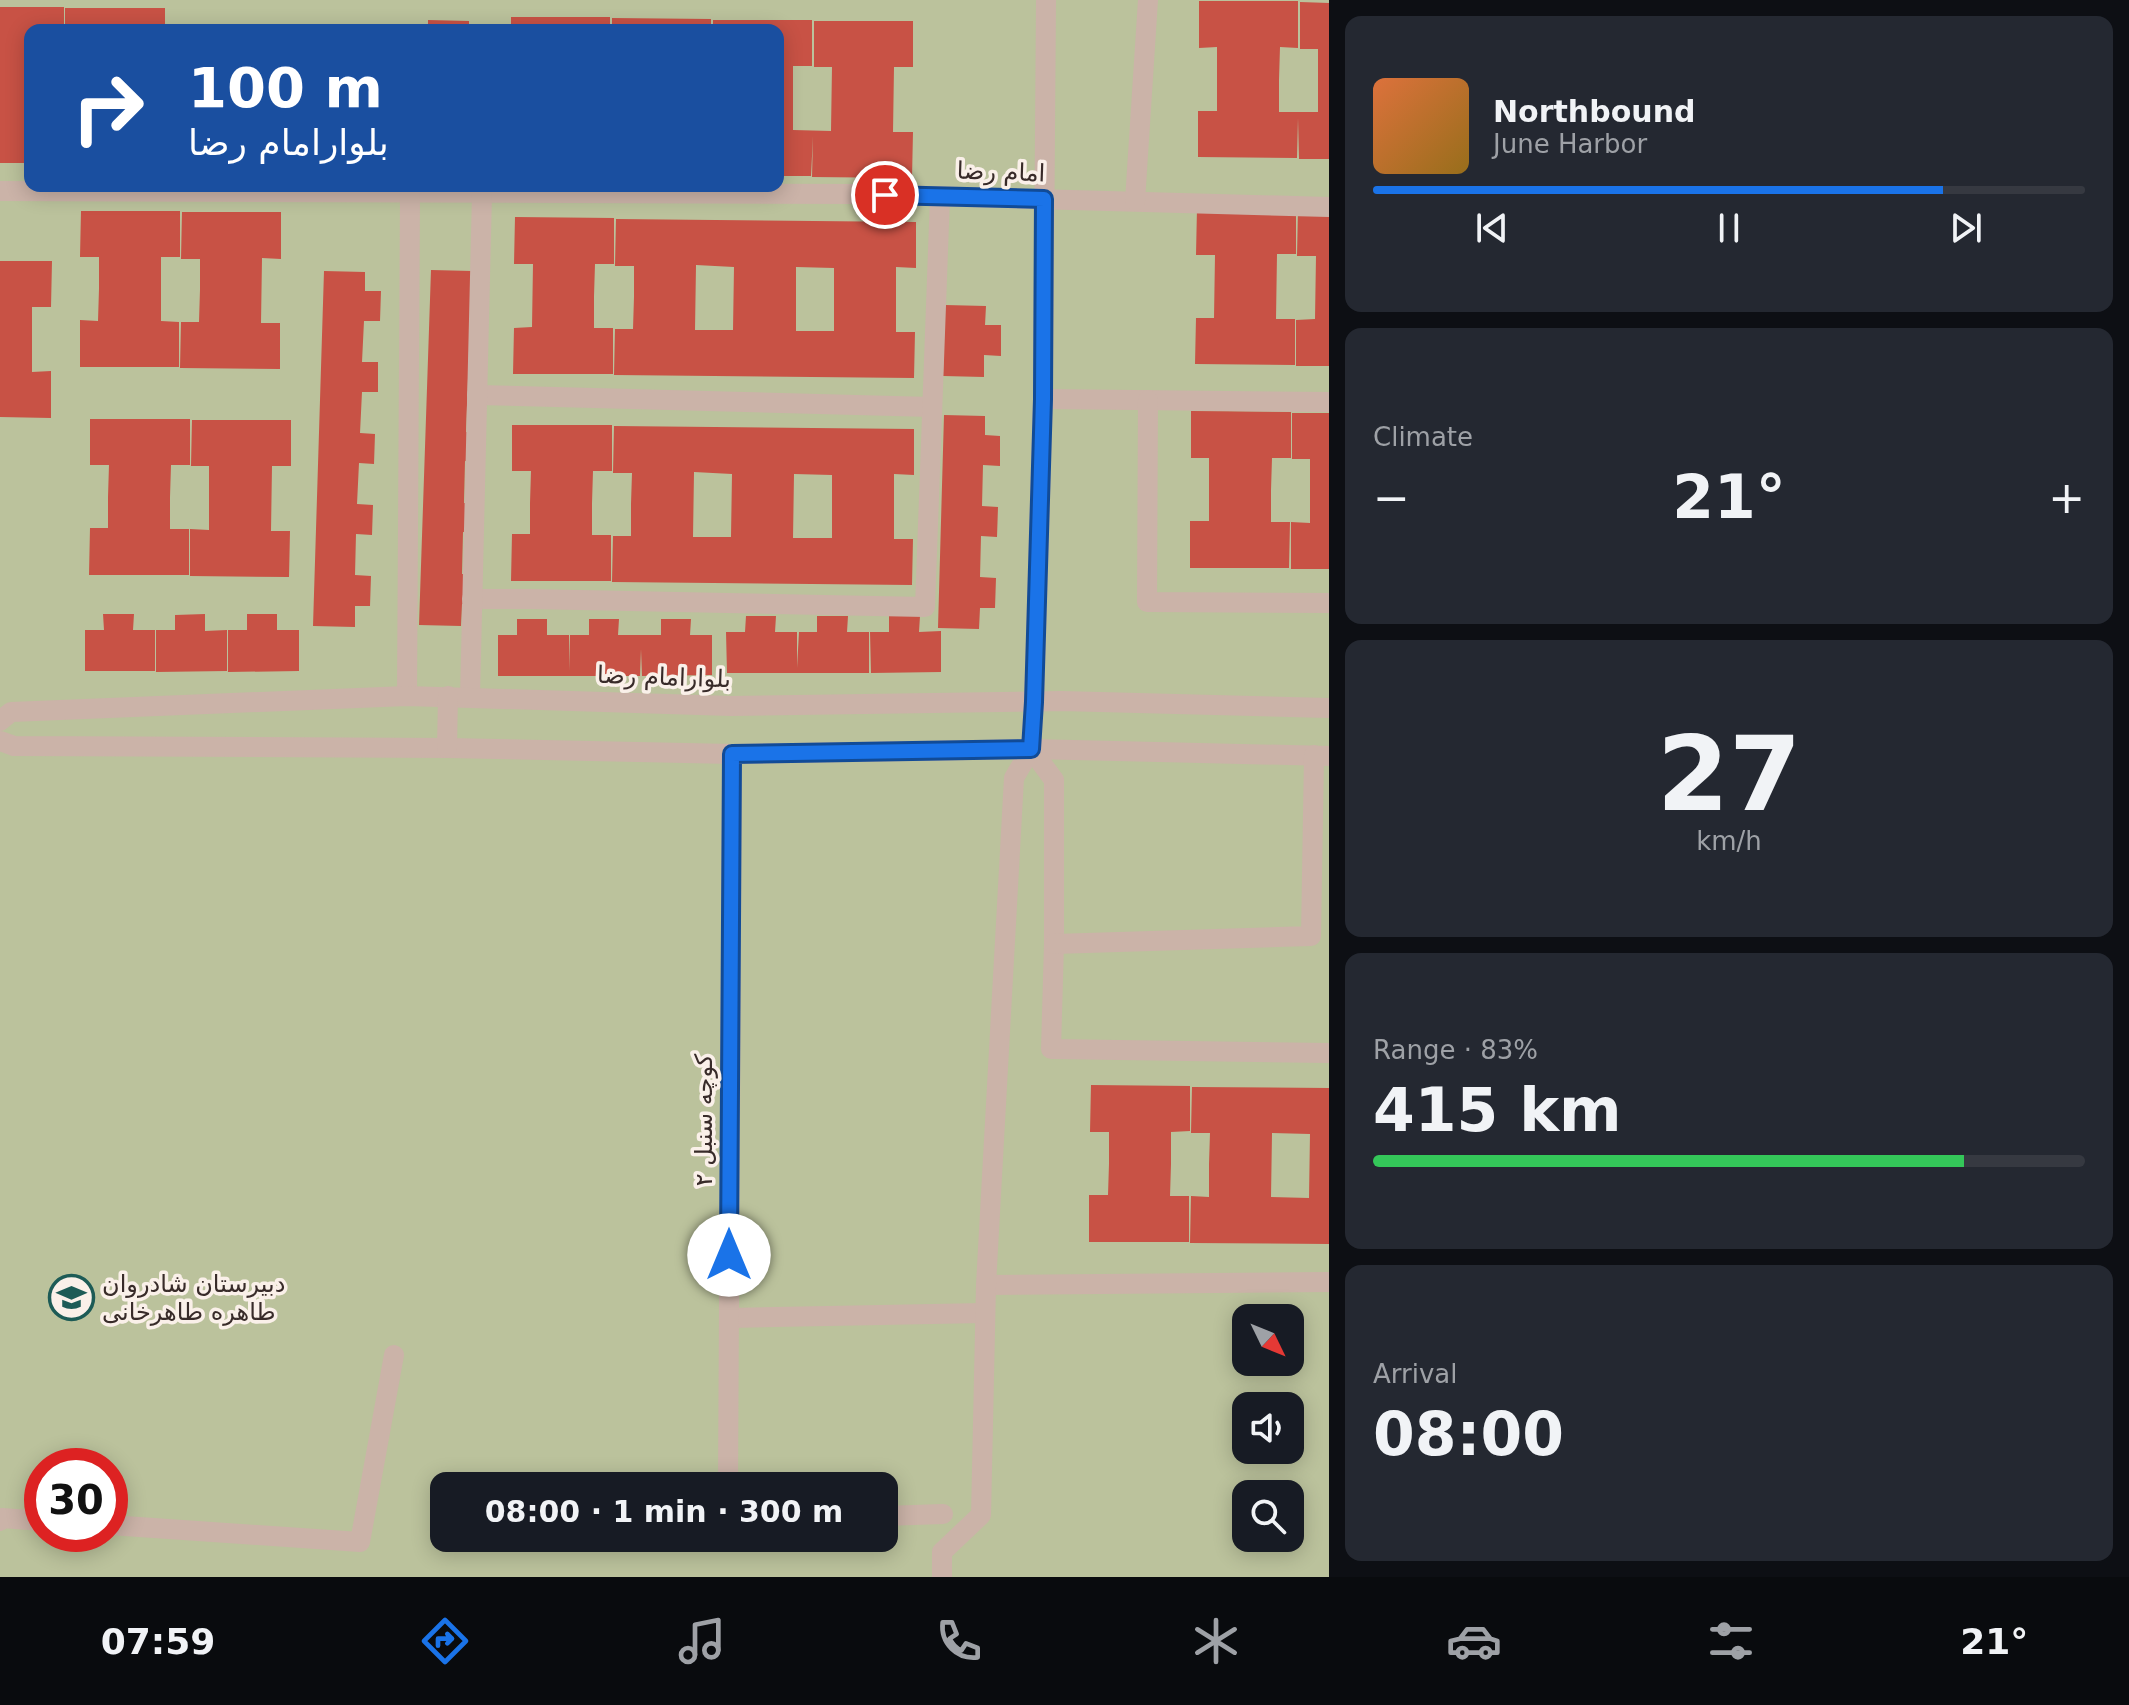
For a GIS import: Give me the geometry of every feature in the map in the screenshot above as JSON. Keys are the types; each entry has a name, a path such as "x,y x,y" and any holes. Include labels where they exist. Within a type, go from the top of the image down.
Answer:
{"street":[{"path":"942,1577 942,1552 981,1515 986,1285 1014,778 1031,749 1034,702 1043,399 1046,0"},
{"path":"1135,201 1148,0"},
{"name":"امام رضا","path":"0,191 24,191"},
{"path":"407,696 410,192"},
{"name":"امام رضا","path":"410,192 857,194 1329,207"},
{"path":"470,697 482,193"},
{"path":"472,599 925,607 940,196"},
{"path":"477,395 932,407"},
{"path":"1043,399 1329,402"},
{"path":"1148,400 1147,602 1329,603"},
{"name":"بلوارامام رضا","path":"0,721 11,712 407,696 731,706 1034,702 1329,708"},
{"path":"447,748 448,696"},
{"path":"0,741 14,746 447,748 732,754 1031,749 1322,755 1321,855 1311,936 1054,944"},
{"path":"1031,749 1054,780 1051,1049 1329,1053"},
{"name":"کوچه سنبل ۲","path":"728,1472 732,754"},
{"path":"986,1285 1329,1282"},
{"path":"729,1318 985,1313"},
{"path":"128,1526 360,1542 394,1355"},
{"path":"898,1516 943,1514"},
{"path":"0,1521 2,1518 24,1520"}],"green space":[{"path":"0,0 1329,0 1329,1577 0,1577"}],"building":[{"path":"1199,1 1298,1 1298,48 1280,47 1279,112 1318,112 1318,49 1300,49 1300,2 1329,3 1329,159 1299,159 1298,118 1297,158 1198,157 1198,111 1217,111 1217,47 1199,48"},
{"path":"0,7 64,7 64,24 24,24 24,163 0,163"},
{"path":"65,8 165,8 165,24 65,24"},
{"path":"511,17 610,17 610,24 511,24"},
{"path":"612,18 711,19 711,24 612,24"},
{"path":"428,20 469,21 469,24 428,24"},
{"path":"713,20 812,20 812,66 793,66 793,130 831,131 832,67 814,67 814,21 913,21 913,67 894,67 893,132 913,132 912,178 812,177 813,136 811,176 784,176 784,24 713,24"},
{"path":"1197,208 1296,209 1296,254 1277,254 1276,319 1295,319 1295,365 1195,364 1196,318 1214,318 1215,255 1196,255"},
{"path":"1298,209 1329,210 1329,366 1296,366 1296,320 1315,319 1316,256 1297,256"},
{"path":"81,211 180,211 180,257 161,257 161,321 179,322 179,367 80,367 80,320 98,321 99,289 99,257 80,257"},
{"path":"182,212 281,212 281,259 262,258 261,323 280,323 280,369 180,368 181,322 199,322 200,290 200,259 181,259"},
{"path":"515,217 614,218 614,264 595,264 594,296 594,328 613,328 613,374 513,374 514,328 532,327 533,264 514,264"},
{"path":"616,219 916,222 916,268 896,267 896,332 915,332 914,378 614,375 615,329 633,329 634,297 634,266 615,266","holes":["696,265 734,267 733,330 695,330","796,267 834,268 834,331 796,331"]},
{"path":"0,261 52,261 51,307 32,307 32,372 51,371 51,418 0,417"},
{"path":"431,270 472,271 466,432 482,432 481,463 465,461 464,503 480,503 479,534 463,532 462,574 477,574 477,605 462,604 461,626 419,625"},
{"path":"324,271 365,272 365,291 381,291 380,321 364,321 362,362 378,362 378,392 362,392 360,433 375,434 374,464 359,463 357,504 373,505 372,535 356,534 355,575 371,576 370,606 355,606 355,627 313,626"},
{"path":"945,305 986,306 985,325 1001,325 1001,356 984,355 984,377 943,376"},
{"path":"1191,411 1291,412 1291,458 1272,458 1271,490 1271,522 1290,522 1289,568 1190,568 1190,521 1209,521 1209,458 1191,458"},
{"path":"1292,413 1329,413 1329,569 1291,569 1291,522 1310,523 1310,459 1292,459"},
{"path":"944,415 985,416 985,435 1000,436 1000,466 983,465 982,506 998,507 997,537 981,536 980,577 996,578 995,608 980,608 979,629 938,628"},
{"path":"90,419 190,419 190,465 171,465 170,497 170,529 189,529 189,575 89,575 90,528 108,528 109,465 90,465"},
{"path":"192,420 291,420 291,466 272,466 271,531 290,531 289,577 190,576 190,529 209,530 209,466 191,466"},
{"path":"512,425 612,425 612,471 593,471 592,503 592,535 611,535 611,581 511,581 512,534 530,534 531,471 512,471"},
{"path":"614,426 914,429 914,475 894,474 894,539 913,539 912,585 612,582 613,536 631,536 632,473 613,473","holes":["694,472 732,474 731,537 693,537","794,474 832,475 832,538 793,538"]},
{"path":"103,614 134,614 133,630 155,630 155,671 85,671 85,630 104,630"},
{"path":"205,614 205,631 227,630 227,671 156,672 156,630 175,630 175,615"},
{"path":"247,614 277,614 277,630 299,630 299,671 228,672 228,630 247,630"},
{"path":"746,616 776,616 775,632 797,632 797,668 799,632 817,632 817,616 848,616 847,632 869,632 869,673 727,673 726,632 745,632"},
{"path":"889,616 920,616 919,632 941,631 941,672 871,673 870,632 889,632"},
{"path":"517,619 547,619 547,635 569,635 570,671 570,635 589,635 589,619 619,619 618,635 661,635 661,619 691,619 690,635 712,635 712,675 642,676 641,649 640,676 498,676 498,635 517,635"},
{"path":"1091,1085 1190,1086 1190,1131 1171,1132 1170,1196 1189,1196 1189,1242 1089,1242 1089,1195 1108,1195 1109,1164 1109,1132 1090,1132"},
{"path":"1192,1087 1329,1088 1329,1244 1190,1243 1191,1196 1209,1197 1210,1133 1191,1133","holes":["1272,1133 1310,1134 1309,1198 1271,1197"]}],"place":[{"name":"دبیرستان شادروان طاهره طاهرخانی","path":"71,1298"}],"route":[{"path":"729,1255 732,754 1031,749 1043,399 1044,199 885,195"}]}
